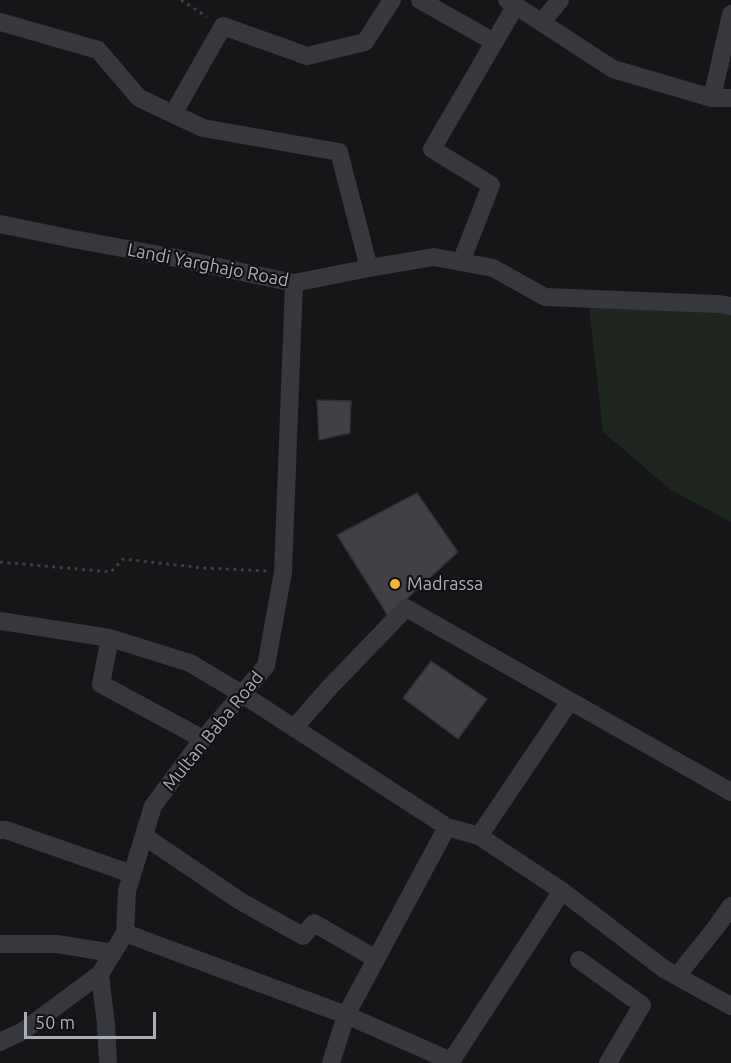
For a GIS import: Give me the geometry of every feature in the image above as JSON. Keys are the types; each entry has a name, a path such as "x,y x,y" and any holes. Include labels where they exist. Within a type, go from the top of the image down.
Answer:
{"street":[{"path":"173,114 223,26 307,56 365,42 392,0"},
{"path":"420,0 494,42"},
{"path":"542,22 560,0"},
{"path":"461,262 491,185 432,149 494,42 511,3 612,69 712,98 731,98"},
{"path":"712,98 731,14"},
{"path":"0,22 98,50 139,98 203,128 339,152 369,268"},
{"name":"Landi Yarghajo Road","path":"0,224 171,256 294,283 434,257 493,267 545,297 731,306"},
{"name":"Multan Baba Road","path":"0,1042 23,1031 100,974 125,933 127,891 153,806 203,739 266,666 283,572 294,283"},
{"path":"294,728 330,687 406,609 731,792"},
{"path":"0,621 110,638 189,663 242,694 447,827 479,836 562,891 664,969 731,1006"},
{"path":"110,638 101,684 203,739"},
{"path":"479,836 570,701"},
{"path":"331,1063 346,1015 447,827"},
{"path":"0,830 6,830 132,874"},
{"path":"144,836 240,901 303,936 314,923 376,958"},
{"path":"125,933 346,1015 450,1062 562,891"},
{"path":"677,976 731,906"},
{"path":"0,944 57,944 113,952"},
{"path":"579,960 642,1005 608,1063"},
{"path":"100,974 108,1063"}],"path":[{"path":"181,0 223,26"},
{"path":"0,562 111,572 123,559 203,568 283,572"}],"shaded area":[{"path":"589,307 731,312 731,522 671,490 603,432"}],"building":[{"path":"317,400 351,401 350,433 319,440"},
{"name":"Madrassa","path":"417,493 458,552 388,616 337,535"},
{"path":"431,661 487,699 458,739 403,698"}],"place":[{"name":"Madrassa","path":"395,584"}]}
